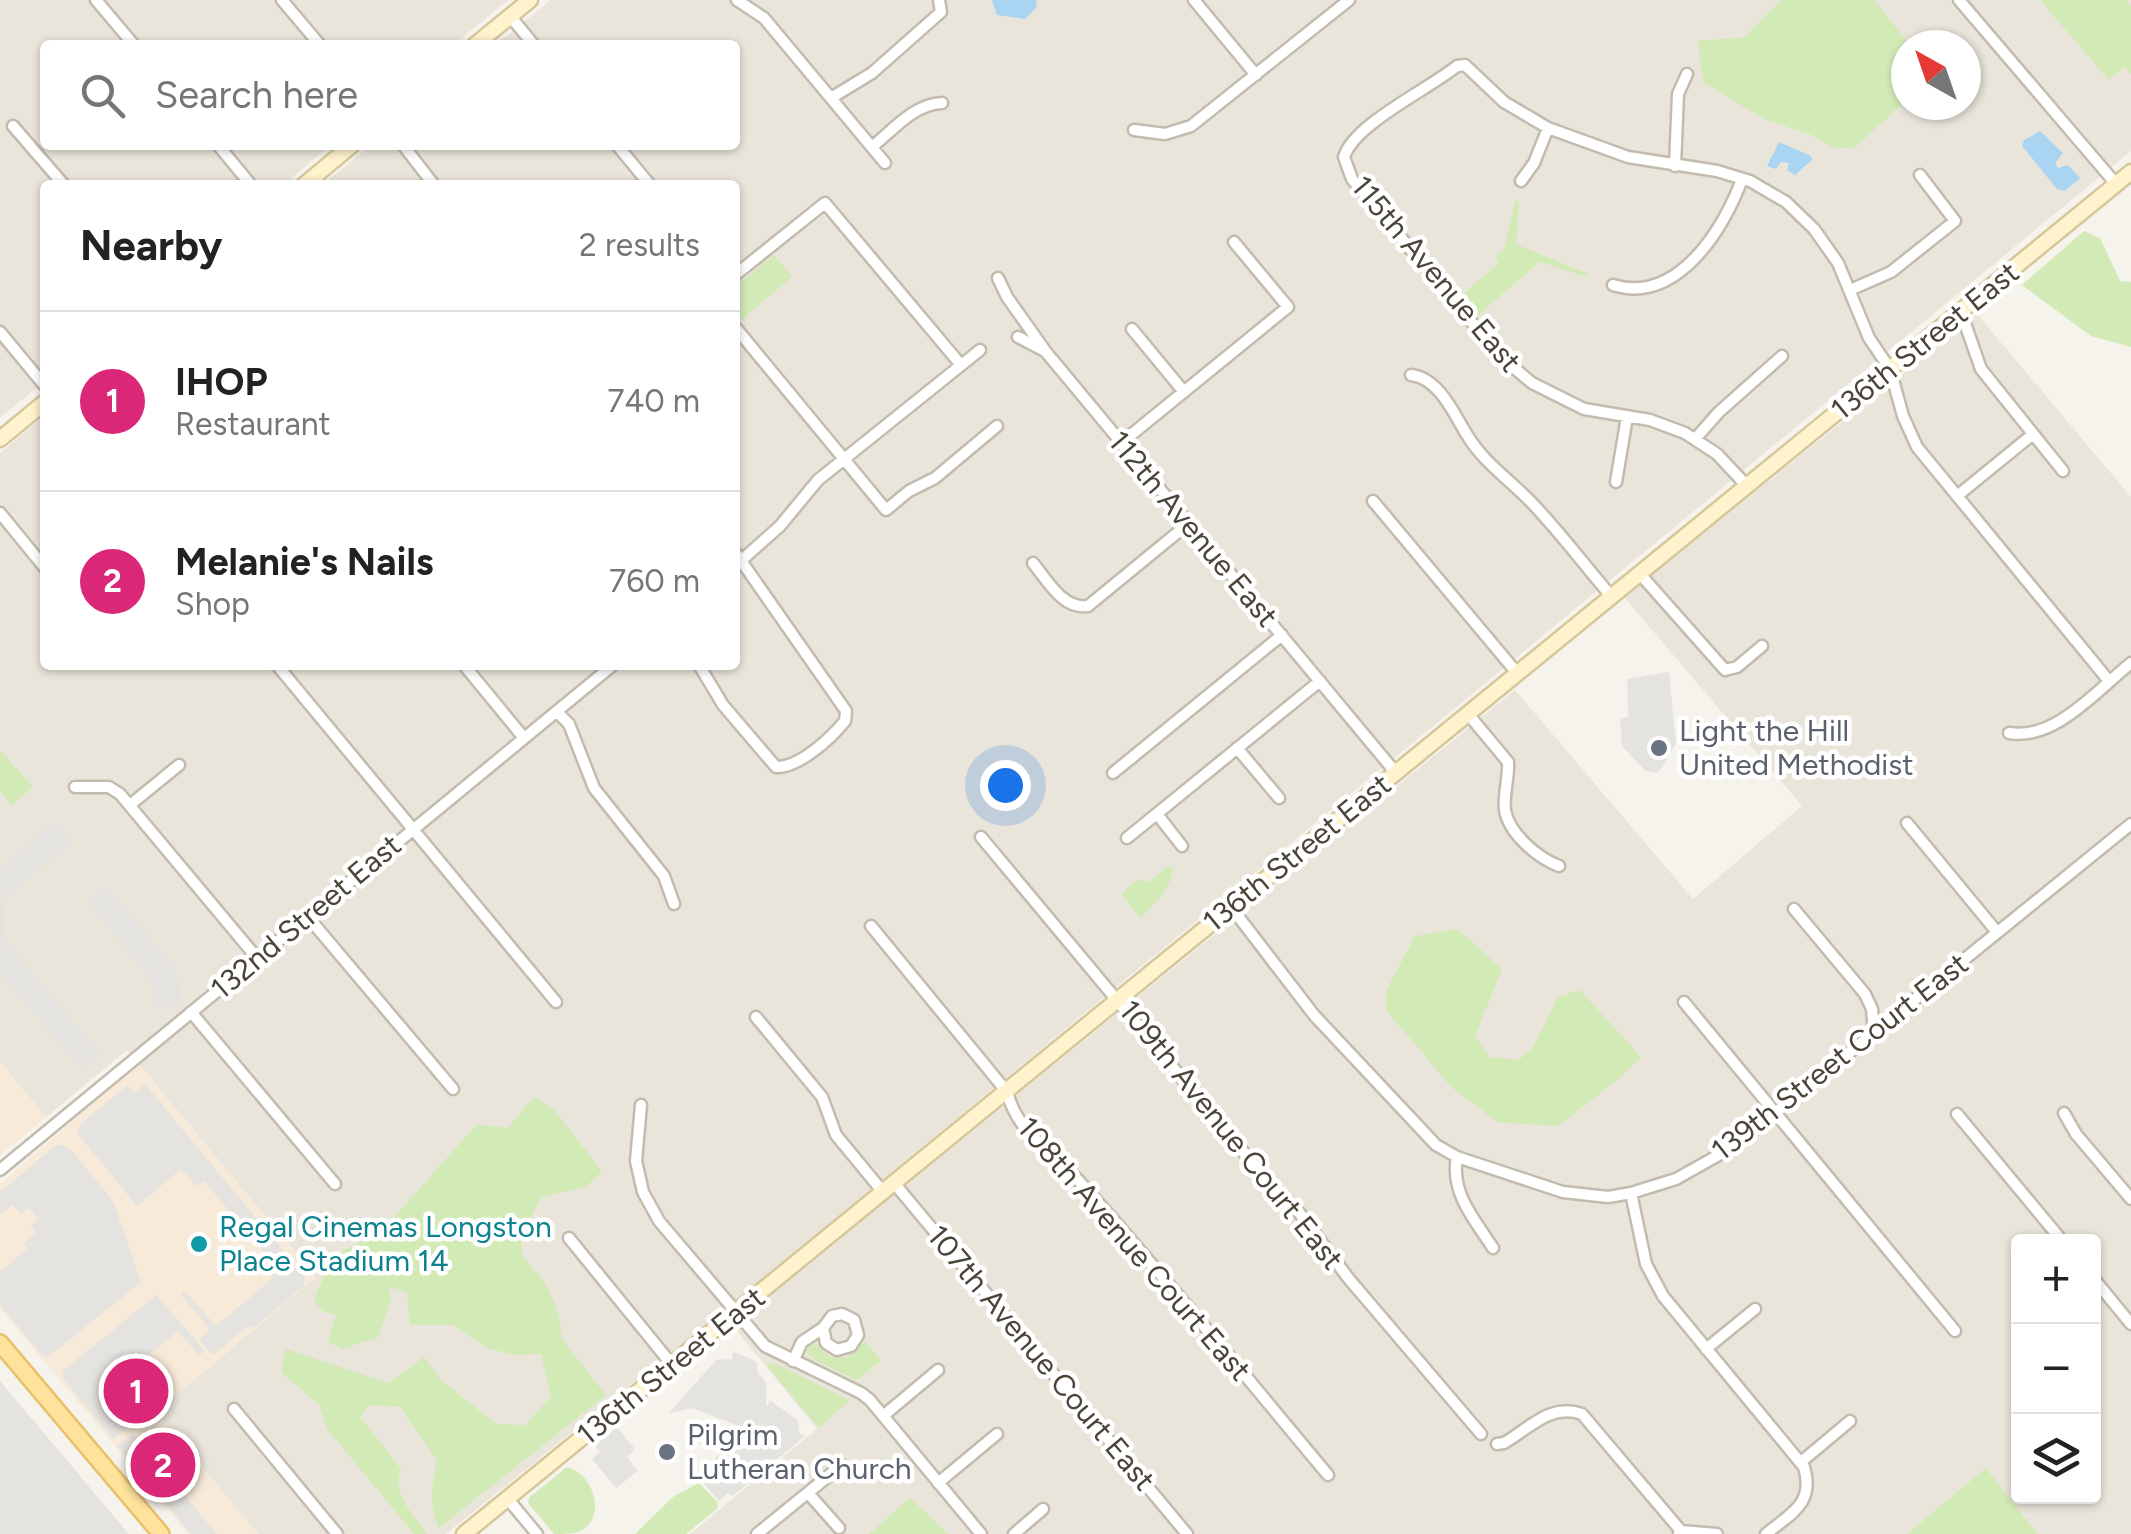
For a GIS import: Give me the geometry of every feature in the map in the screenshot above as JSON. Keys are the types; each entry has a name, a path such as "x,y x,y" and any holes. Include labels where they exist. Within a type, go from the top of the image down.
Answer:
{"main road":[{"path":"0,1343 161,1534"}],"street":[{"path":"96,0 130,40"},
{"path":"282,0 316,40"},
{"path":"481,40 530,0"},
{"path":"737,0 764,18 885,162"},
{"path":"1194,0 1256,75"},
{"path":"1134,130 1165,134 1191,126 1349,0"},
{"path":"1959,0 2116,184"},
{"path":"831,98 872,73 941,12 940,4"},
{"path":"510,16 530,40"},
{"name":"115th Avenue East","path":"1548,128 1504,102 1465,65 1457,66 1407,98 1348,144 1344,157 1352,179 1516,372 1564,402 1660,423 1695,439 1729,464 1747,486"},
{"path":"1675,166 1678,94 1687,74"},
{"path":"872,147 919,108 942,103"},
{"path":"14,126 60,180"},
{"path":"1521,181 1534,163 1548,128 1628,157 1718,171 1786,202 1814,228 1838,263 1868,338 1890,370 1917,447 2110,681"},
{"path":"222,150 247,180"},
{"path":"310,180 346,150"},
{"path":"407,150 430,180"},
{"path":"621,150 646,180"},
{"name":"136th Street East","path":"464,1534 2131,172"},
{"path":"1850,290 1891,272 1956,221 1920,175"},
{"path":"1613,285 1630,288 1664,279 1702,252 1719,230 1742,179"},
{"path":"740,271 825,203 961,365"},
{"path":"1121,443 1288,307 1234,242"},
{"name":"112th Avenue East","path":"998,278 1046,352 1396,773"},
{"path":"1962,312 1982,369 2063,471"},
{"path":"1132,330 1184,392"},
{"path":"0,332 40,380"},
{"path":"740,332 886,510 909,491 935,478 997,426"},
{"path":"1018,337 1046,352"},
{"path":"740,557 780,526 818,480 980,350"},
{"path":"1695,439 1718,412 1782,356"},
{"path":"1411,375 1420,376 1450,405 1483,457 1534,504 1612,597"},
{"path":"0,439 40,406"},
{"path":"1616,482 1626,417"},
{"path":"1957,496 2033,434"},
{"path":"1373,502 1517,673"},
{"path":"0,513 40,562"},
{"path":"1033,563 1064,600 1075,606 1088,606 1188,524"},
{"path":"702,670 734,720 770,762 784,768 843,724 846,711 740,563"},
{"path":"1640,574 1725,670 1736,668 1762,646"},
{"path":"1113,773 1282,634"},
{"path":"2009,732 2038,734 2131,663"},
{"path":"281,670 556,1002"},
{"path":"468,670 524,738"},
{"name":"132nd Street East","path":"0,1170 608,670"},
{"path":"1127,838 1320,681"},
{"path":"557,712 569,724 594,788 664,876 674,904"},
{"path":"1468,714 1508,762 1508,818 1530,848 1559,866"},
{"path":"1238,748 1278,798"},
{"path":"130,805 178,765"},
{"path":"75,786 103,786 117,791 257,958"},
{"path":"1156,814 1182,846"},
{"path":"1907,823 1997,932"},
{"name":"139th Street Court East","path":"1231,908 1314,1015 1425,1136 1457,1157 1564,1192 1608,1197 1676,1179 1711,1162 2131,824"},
{"name":"109th Avenue Court East","path":"981,837 1481,1434"},
{"path":"1794,909 1865,994 1872,1010 1874,1032"},
{"path":"308,917 453,1089"},
{"name":"108th Avenue Court East","path":"870,926 1007,1092 1028,1134 1077,1178 1328,1475"},
{"path":"1684,1002 1954,1331"},
{"path":"191,1012 335,1184"},
{"name":"107th Avenue Court East","path":"756,1017 822,1097 836,1135 888,1187 1187,1534"},
{"path":"641,1104 636,1162 643,1192 659,1221 765,1346 861,1393 981,1534"},
{"path":"2064,1112 2076,1134 2131,1200"},
{"path":"1957,1114 2056,1234"},
{"path":"1457,1157 1454,1176 1458,1190 1493,1248"},
{"path":"1631,1194 1653,1281 1800,1462 1809,1482 1806,1497 1766,1534"},
{"path":"569,1238 673,1366"},
{"path":"2101,1288 2131,1324"},
{"path":"1706,1349 1754,1309"},
{"path":"793,1361 802,1342 822,1328"},
{"path":"883,1416 938,1370"},
{"path":"234,1409 337,1534"},
{"path":"1497,1444 1556,1411 1570,1410 1588,1418 1680,1532 1717,1534"},
{"path":"1800,1462 1850,1421"},
{"path":"938,1483 997,1434"},
{"path":"757,1534 842,1465"},
{"path":"808,1493 839,1528"},
{"path":"507,1498 537,1534"},
{"path":"1014,1534 1043,1510"}],"shaded area":[{"path":"0,0 508,0 459,40 40,40 40,150 325,150 289,180 40,180 40,385 0,418"},
{"path":"551,0 2131,0 2131,151 791,1255 446,1534 258,1534 156,1412 316,1277 127,1050 46,1117 0,1062 0,453 40,419 40,670 740,670 740,180 328,180 365,150 740,150 740,40 501,40"},
{"path":"1977,314 2131,497 2131,1534 905,1534 890,1517 869,1534 690,1534 817,1429 733,1326 1515,690 1693,899 1802,806 1624,597"},
{"path":"1669,672 1676,744 1658,773 1646,771 1622,746 1620,720 1628,716 1627,679"},
{"path":"55,822 72,842 3,900 4,939 100,1053 81,1068 0,972 0,869"},
{"path":"106,886 176,969 182,1004 155,1009 149,976 87,902"},
{"path":"0,1062 46,1117 0,1155"},
{"path":"138,1064 316,1277 156,1412 258,1534 189,1534 0,1309 0,1184"},
{"path":"145,1084 305,1277 304,1286 213,1355 199,1339 210,1329 181,1295 185,1291 216,1326 273,1278 256,1257 263,1251 204,1181 196,1186 181,1169 137,1206 77,1133 80,1125 127,1085 134,1093"},
{"path":"63,1145 113,1201 141,1282 48,1357 40,1353 0,1305 0,1272 28,1248 24,1243 36,1232 31,1225 38,1219 29,1208 21,1214 13,1205 0,1215 0,1192 55,1146"},
{"path":"156,1295 205,1351 199,1355 178,1331 106,1390 133,1423 113,1439 63,1379 63,1371"},
{"path":"733,1351 757,1362 757,1371 766,1383 766,1405 770,1400 798,1421 799,1433 805,1436 733,1496 728,1493 719,1501 702,1481 709,1474 704,1468 734,1442 736,1425 692,1408 669,1413 716,1360 732,1359"},
{"path":"0,1381 129,1534 0,1534"},
{"path":"617,1427 635,1449 627,1457 638,1471 616,1488 592,1459 600,1452 595,1445"},
{"path":"133,1433 217,1534 191,1534 117,1446"}],"green space":[{"path":"1781,0 1874,0 1898,30 1891,30 1891,115 1855,147 1836,149 1811,135 1764,119 1703,82 1698,41 1745,37"},
{"path":"2040,0 2126,0 2131,6 2131,74 2125,67 2109,80"},
{"path":"1515,201 1519,201 1516,244 1588,274 1587,277 1540,262 1478,315 1461,296 1499,263 1496,257 1504,249"},
{"path":"2084,231 2100,238 2120,281 2131,282 2131,347 2091,336 2022,285"},
{"path":"774,255 792,277 741,320 740,283"},
{"path":"0,750 33,787 11,805 0,792"},
{"path":"1168,866 1173,868 1170,881 1141,918 1121,894 1138,879 1148,883"},
{"path":"1458,929 1502,969 1475,1036 1489,1057 1519,1060 1533,1047 1558,997 1580,990 1641,1057 1558,1126 1497,1122 1451,1087 1386,1010 1386,991 1415,936"},
{"path":"534,1097 555,1111 602,1171 586,1187 542,1197 521,1234 522,1255 555,1304 561,1338 606,1395 439,1528 432,1502 437,1460 400,1407 369,1405 360,1417 401,1469 401,1495 427,1534 414,1534 328,1430 319,1405 281,1372 286,1349 388,1383 424,1357 440,1379 496,1424 526,1425 551,1396 541,1354 513,1355 485,1347 453,1325 410,1325 407,1292 389,1287 391,1301 378,1337 342,1349 328,1341 336,1315 322,1311 314,1300 332,1256 381,1232 477,1124 508,1128"},
{"path":"865,1341 881,1361 856,1380 813,1359 807,1352 810,1345 816,1344 831,1357 846,1358"},
{"path":"771,1362 850,1400 819,1428 767,1366"},
{"path":"567,1467 584,1478 595,1507 588,1525 579,1532 554,1534 528,1503"},
{"path":"1986,1468 2037,1534 1907,1534"},
{"path":"699,1483 718,1503 718,1508 686,1534 635,1534 673,1497"},
{"path":"910,1498 949,1534 869,1534"}],"water":[{"path":"992,0 1036,0 1037,7 1025,19 997,15"},
{"path":"2040,131 2063,153 2055,163 2058,168 2068,165 2080,178 2065,191 2057,189 2022,146 2024,140"},
{"path":"1779,142 1811,156 1812,160 1795,175 1787,170 1789,163 1781,162 1776,169 1767,166"}],"place":[{"name":"Light the Hill United Methodist","path":"1659,748"},
{"name":"Regal Cinemas Longston Place Stadium 14","path":"199,1244"},
{"name":"IHOP","path":"136,1391"},
{"name":"Pilgrim Lutheran Church","path":"667,1452"},
{"name":"Melanie's Nails","path":"163,1465"}]}
